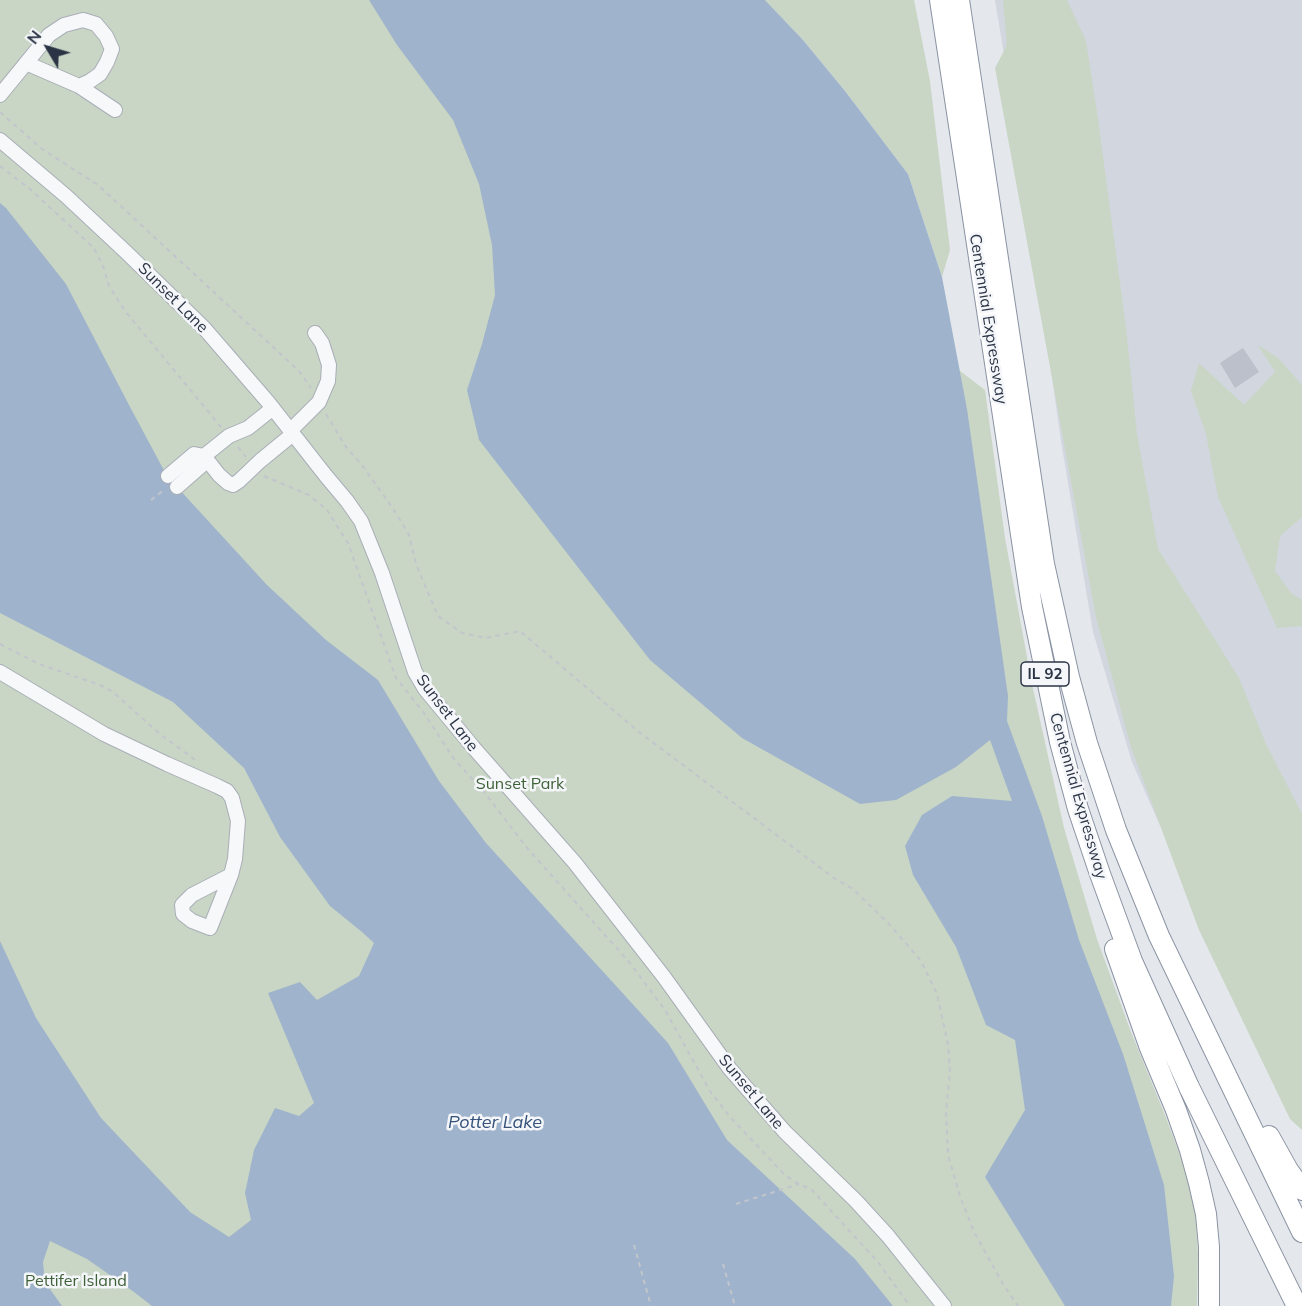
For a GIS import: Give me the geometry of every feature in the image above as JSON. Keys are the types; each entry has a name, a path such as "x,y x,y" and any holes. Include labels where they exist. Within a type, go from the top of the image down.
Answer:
{"highway":[{"name":"Centennial Expressway","path":"940,0 1032,607 1060,742 1116,919 1189,1087 1297,1306"},
{"name":"Centennial Expressway","path":"958,0 1044,564 1069,677 1087,743 1116,830 1164,946 1302,1232"},
{"path":"1086,830 1109,933 1190,1150 1199,1183 1206,1214 1209,1247 1209,1306"},
{"path":"1208,1038 1302,1190"}],"lane":[{"path":"0,95 49,35 64,25 83,20 96,24 106,36 112,49 100,74 79,86"},
{"path":"26,63 79,86 116,110"},
{"name":"Sunset Lane","path":"0,140 66,196 134,259 204,328 273,408 361,521 382,573 415,672 425,690 575,864 664,977 730,1069 785,1132 872,1218 944,1306"},
{"path":"204,456 219,475 233,485 291,432 319,402 328,381 329,365 322,344 315,333"},
{"path":"172,481 201,466 204,456 229,436 248,428 273,408"},
{"path":"0,672 104,734 226,791 232,798 238,821 235,859 231,875"}],"path":[{"path":"0,112 42,149 98,185 299,371 346,447 362,465 409,535 416,564 438,616 462,633 486,638 520,631 639,732 834,878 854,889 891,926 921,961 937,994 948,1044 950,1072 946,1112 948,1155 974,1232 1002,1284 1018,1306"},
{"path":"151,500 162,492"},
{"path":"0,644 39,664 100,685 113,692 160,734 198,762"},
{"path":"736,1204 800,1184"},
{"path":"634,1245 651,1306"},
{"path":"723,1264 735,1306"}],"shaded area":[{"path":"995,0 1302,0 1302,1124 1195,905 1132,762 1093,632 1061,441 1020,151"}],"green space":[{"name":"Sunset Park","path":"0,0 666,0 603,98 985,390 1005,538 1032,684 1064,828 1097,939 1183,1163 1195,1206 1198,1254 1197,1306 0,1306"},
{"path":"765,0 914,0 930,81 950,250 942,277 908,174 845,91 803,40"},
{"path":"1003,0 1067,0 1086,41 1126,328 1137,434 1158,549 1239,678 1266,744 1302,814 1302,1130 1290,1119 1199,930 1131,747 1096,617 995,68 1007,45"},
{"path":"1258,345 1278,358 1302,385 1302,517 1280,536 1275,571 1291,593 1302,600 1302,626 1277,628 1218,497 1206,434 1191,391 1199,363 1244,405 1275,372"}],"water":[{"path":"369,0 765,0 803,40 845,91 908,174 942,277 967,409 1008,696 1007,721 1042,816 1079,940 1123,1054 1164,1185 1174,1276 1171,1306 1065,1306 985,1177 1025,1110 1015,1040 986,1025 956,947 913,875 905,846 922,815 952,796 1012,801 990,740 956,767 896,800 860,804 742,738 650,660 479,440 467,390 495,295 492,245 479,184 453,120 397,45"},
{"name":"Potter Lake","path":"0,203 66,284 167,476 267,585 326,640 378,680 439,781 486,843 668,1043 727,1140 855,1259 893,1306 152,1306 87,1259 50,1241 43,1262 45,1282 62,1306 0,1306 0,941 36,1018 101,1118 190,1212 229,1237 251,1220 245,1193 254,1150 275,1108 299,1116 314,1103 268,993 300,982 317,1000 359,976 374,943 330,906 280,837 244,768 173,702 0,613"}],"building":[{"path":"1243,348 1259,372 1235,388 1220,363"}],"park label":[{"name":"Pettifer Island","path":"76,1281"}]}
